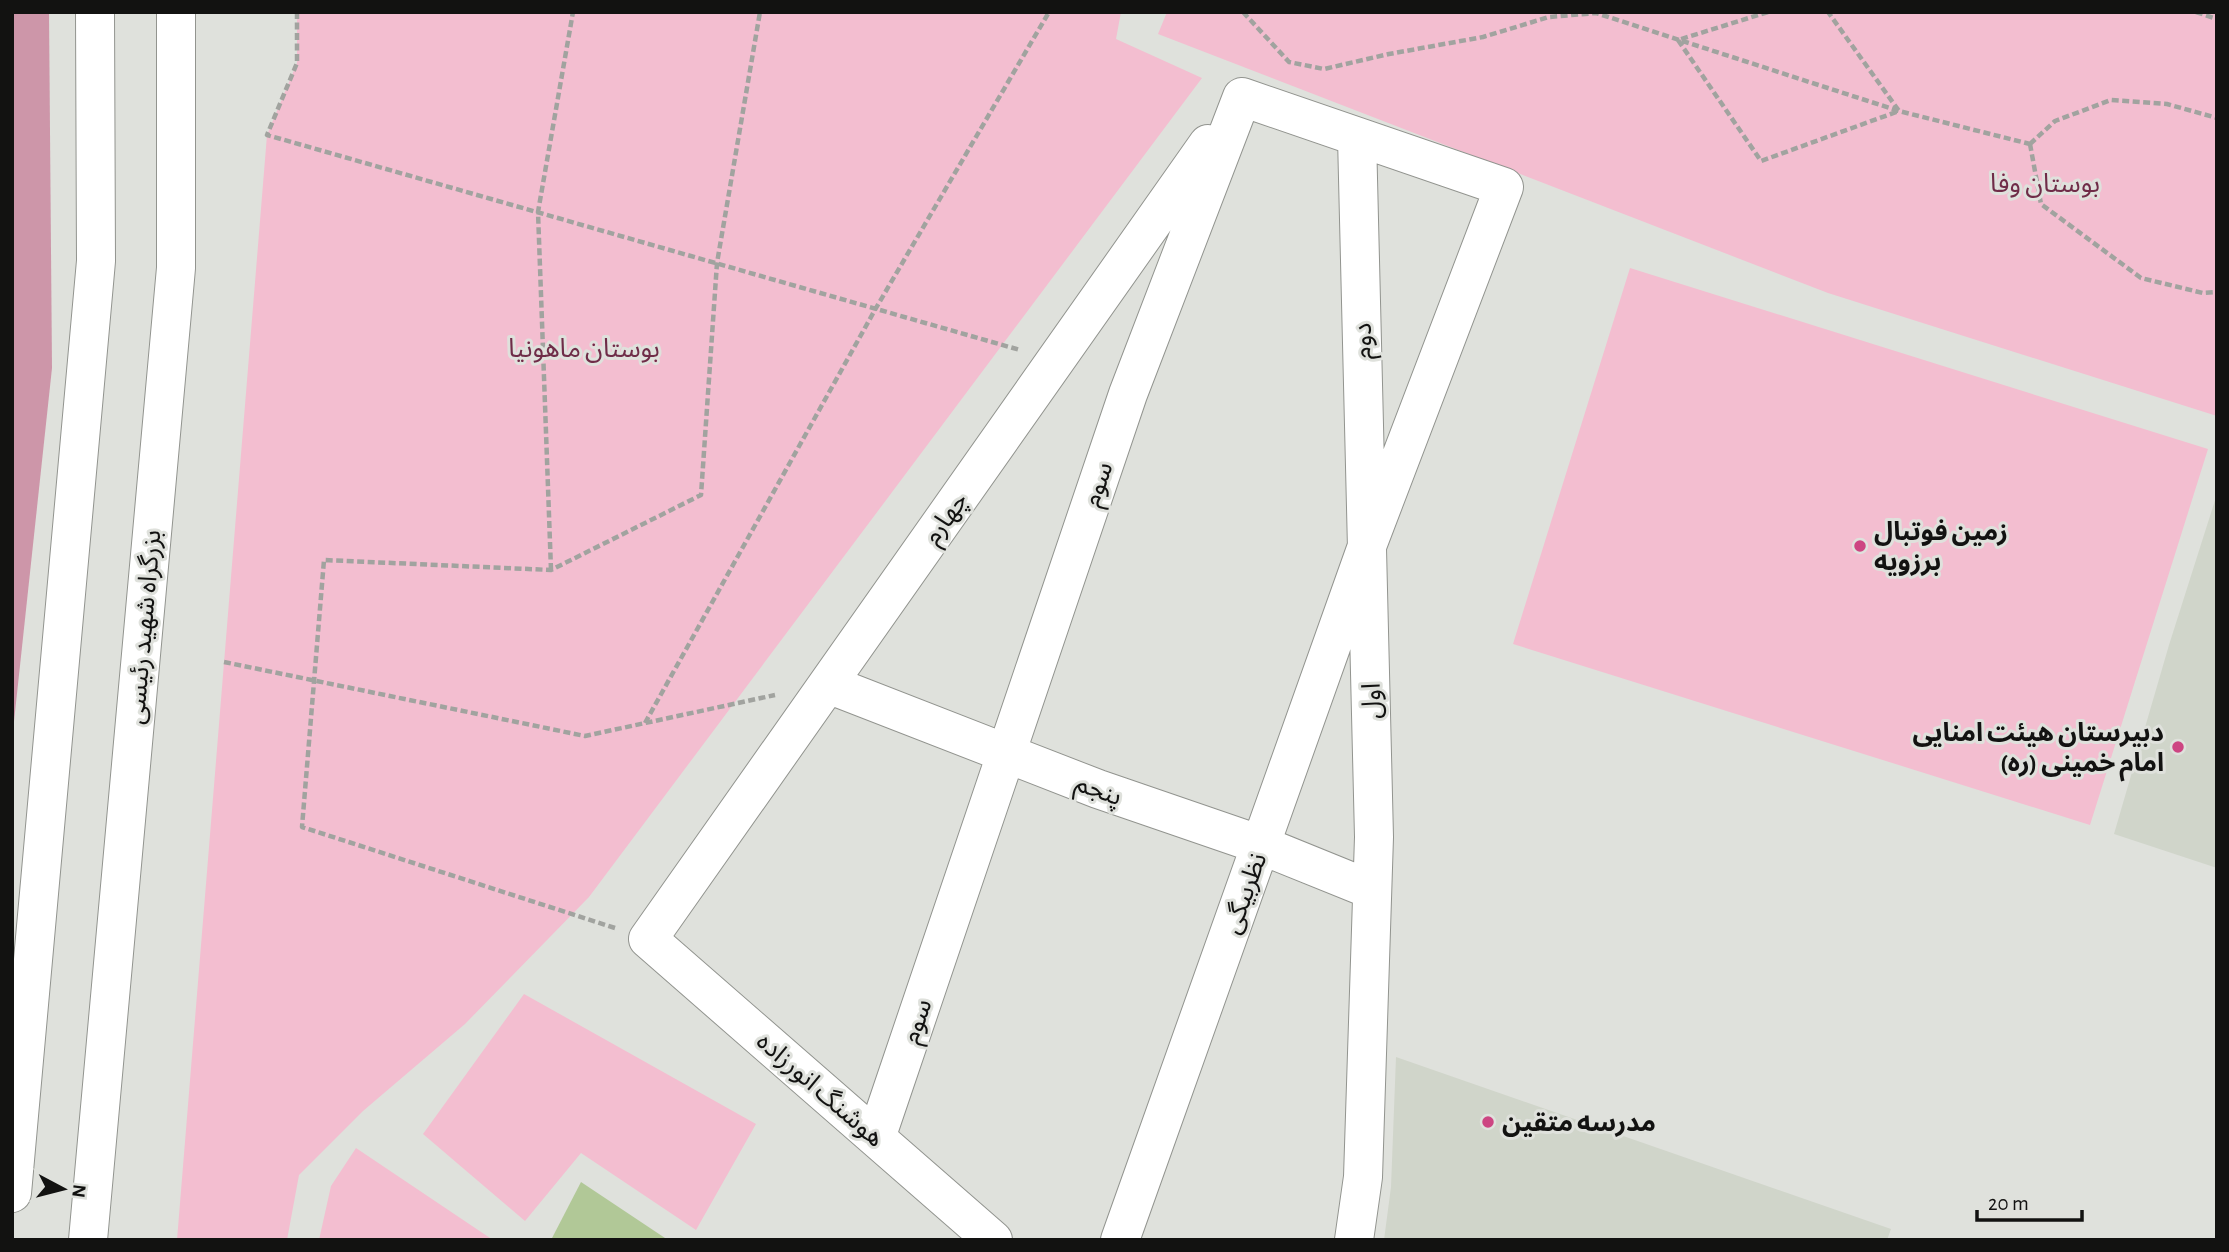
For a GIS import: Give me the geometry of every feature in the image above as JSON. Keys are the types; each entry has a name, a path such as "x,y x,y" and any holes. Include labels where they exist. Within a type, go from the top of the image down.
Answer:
{"main road":[{"path":"12,1193 96,261 95,12"},
{"name":"بزرگراه شهید رئیسی","path":"88,1240 176,268 176,12"},
{"path":"1242,97 1357,136"},
{"name":"چهارم","path":"649,939 1242,97"},
{"name":"سوم","path":"876,1138 1128,394 1242,97"},
{"name":"اول","path":"1353,1240 1363,1177 1373,890 1367,546 1504,187 1357,136"},
{"name":"دوم","path":"1357,136 1367,546"},
{"name":"نظربیگی","path":"1120,1240 1367,546"},
{"name":"پنجم","path":"828,684 1098,789 1261,845 1373,890"},
{"name":"هوشنگ انورزاده","path":"649,939 993,1240"}],"path":[{"path":"297,12 297,64 267,135 1003,344 1055,362"},
{"path":"551,570 538,212 573,12"},
{"path":"649,939 302,827 324,559 551,570 701,495 718,263 760,12"},
{"path":"645,723 876,308 1049,12"},
{"path":"1243,12 1289,62 1324,69 1483,37 1549,17 1596,12 1899,111 2030,144"},
{"path":"1678,40 1768,12"},
{"path":"1828,12 1899,111"},
{"path":"2196,12 2217,19"},
{"path":"1678,40 1761,161 1899,111"},
{"path":"2030,144 2055,121 2111,100 2166,104 2217,118"},
{"path":"2030,144 2041,204 2141,278 2203,293 2217,292"},
{"path":"224,662 585,736 828,684"}],"shaded area":[{"path":"12,12 49,12 52,368 12,740"},
{"name":"دبیرستان هیئت امنایی امام خمینی (ره)","path":"2217,494 2217,868 2114,834 2169,645"},
{"name":"مدرسه متقین","path":"1396,1057 1891,1229 1887,1240 1384,1240 1391,1187"}],"green space":[{"name":"بوستان ماهونیا","path":"297,12 1121,12 1116,39 1202,78 589,897 465,1024 363,1111 299,1175 287,1240 177,1240 267,135 297,63"},
{"name":"بوستان وفا","path":"1167,12 2217,12 2217,416 1828,293 1158,34"},
{"name":"زمین فوتبال برزویه","path":"1630,268 2208,449 2090,825 1513,644"},
{"path":"524,994 756,1124 696,1230 581,1153 525,1221 423,1134"},
{"path":"356,1148 493,1240 319,1240 331,1186"}],"building":[{"path":"581,1182 668,1240 551,1240"}],"place":[{"name":"زمین فوتبال برزویه","path":"1860,546"},
{"name":"دبیرستان هیئت امنایی امام خمینی (ره)","path":"2178,747"},
{"name":"مدرسه متقین","path":"1488,1122"}]}
